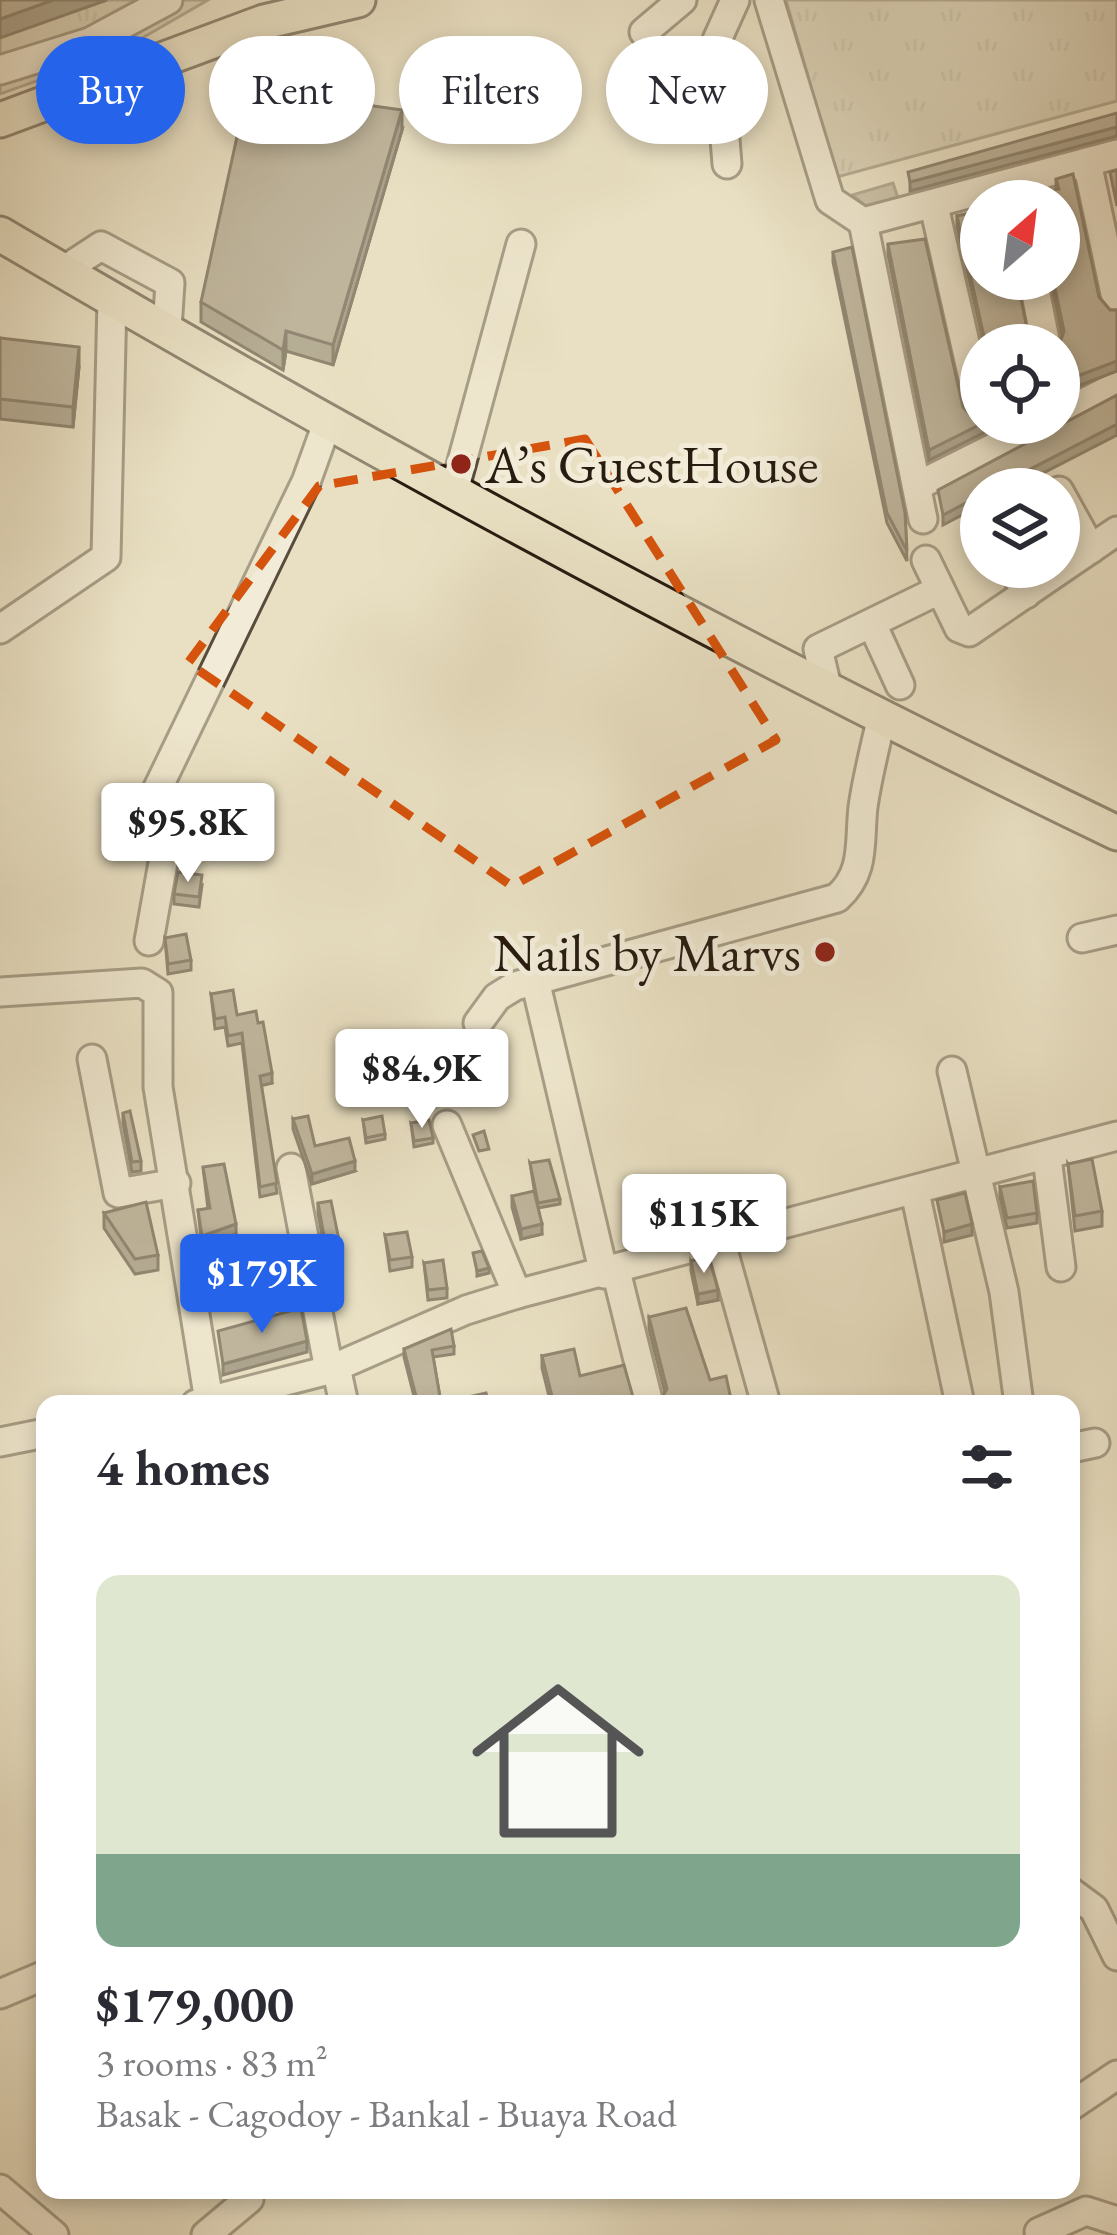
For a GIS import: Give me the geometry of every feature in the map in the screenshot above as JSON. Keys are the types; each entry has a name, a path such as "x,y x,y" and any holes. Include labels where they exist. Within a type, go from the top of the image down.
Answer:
{"main road":[{"path":"0,120 264,22 358,0"},
{"path":"0,234 454,491 881,719 1117,833"}],"street":[{"path":"0,70 90,42 168,0"},
{"path":"644,32 682,0"},
{"path":"727,164 717,40 735,0"},
{"path":"769,0 830,200 863,221 960,202"},
{"path":"1045,180 1117,154"},
{"path":"1088,163 1117,304"},
{"path":"934,206 961,324"},
{"path":"863,221 923,519"},
{"path":"454,491 521,244"},
{"path":"63,272 100,246 170,284 167,329"},
{"path":"0,629 106,557 112,298"},
{"path":"1080,403 1117,386"},
{"path":"149,941 164,856 155,794 306,482 328,421"},
{"path":"916,486 975,444"},
{"path":"1080,530 1091,550"},
{"path":"926,560 959,628 969,632 1117,531"},
{"path":"1023,588 1026,594"},
{"path":"828,691 818,650 939,590"},
{"path":"873,626 900,685"},
{"path":"478,1023 496,997 535,980 837,898 851,885 862,854 863,808 881,719"},
{"path":"1082,938 1117,930"},
{"path":"535,980 646,1395"},
{"path":"0,992 142,982 158,993 158,1088 210,1395"},
{"path":"92,1059 118,1192 176,1184"},
{"path":"952,1072 1004,1292 1018,1395"},
{"path":"447,1125 478,1183 517,1294"},
{"path":"237,1395 333,1369 466,1310 517,1294 980,1176 1117,1136"},
{"path":"1047,1158 1061,1267"},
{"path":"291,1168 341,1395"},
{"path":"915,1192 957,1395"},
{"path":"722,1243 764,1395"},
{"path":"0,1442 36,1435"},
{"path":"1080,1899 1094,1910 1117,1956"},
{"path":"0,1994 36,1979"},
{"path":"1080,2100 1117,2074"},
{"path":"0,2189 54,2235"},
{"path":"206,2235 249,2199"},
{"path":"1039,2232 1086,2211 1117,2221"}],"highlighted area":[{"path":"585,439 776,740 512,886 188,663 319,486"}],"green space":[{"path":"0,0 208,0 146,36 36,36 36,81 0,94"},
{"path":"786,0 1117,0 1117,101 837,177"}],"water":[{"path":"893,183 901,207 871,210 852,195"}],"building":[{"path":"0,0 53,0 0,19"},
{"path":"375,106 399,110 333,345 286,331 283,350 201,302 235,144 375,144"},
{"path":"1117,113 1117,127 910,182 908,172"},
{"path":"1117,170 1117,206 1110,172"},
{"path":"1080,207 1099,297 1110,310 1117,310 1117,361 1080,375 1080,324 1063,324 1057,300 1080,300"},
{"path":"925,239 960,394 960,434 929,450 888,244"},
{"path":"852,247 905,513 907,551 887,513 833,252"},
{"path":"976,300 1021,300 1026,324 981,324"},
{"path":"0,338 79,347 73,407 0,399"},
{"path":"1117,395 1117,424 1080,443 1080,415"},
{"path":"1025,444 1079,444 1032,468 979,468"},
{"path":"960,478 960,506 943,515 938,490"},
{"path":"178,872 202,875 199,897 174,894"},
{"path":"186,934 191,960 168,964 165,938"},
{"path":"233,990 237,1015 256,1011 258,1023 263,1022 272,1073 260,1076 277,1183 260,1187 242,1033 228,1036 225,1017 215,1019 211,994"},
{"path":"130,1111 141,1161 132,1162 123,1113"},
{"path":"308,1116 315,1146 349,1138 355,1161 312,1174 293,1119"},
{"path":"382,1116 385,1134 366,1138 363,1120"},
{"path":"429,1120 433,1138 414,1141 411,1123"},
{"path":"484,1131 489,1149 479,1151 473,1135"},
{"path":"1092,1159 1102,1211 1075,1216 1068,1164"},
{"path":"549,1160 560,1199 538,1203 530,1163"},
{"path":"224,1164 236,1224 202,1236 198,1210 210,1208 203,1167"},
{"path":"1033,1181 1037,1213 1007,1218 1000,1187"},
{"path":"534,1191 542,1224 521,1229 512,1196"},
{"path":"965,1193 972,1224 944,1232 937,1200"},
{"path":"331,1201 341,1250 327,1252 318,1203"},
{"path":"146,1202 158,1255 135,1259 104,1213"},
{"path":"407,1232 412,1257 390,1260 385,1235"},
{"path":"482,1251 489,1268 477,1271 473,1253"},
{"path":"709,1257 718,1290 698,1294 691,1261"},
{"path":"443,1260 447,1288 428,1290 424,1263"},
{"path":"301,1308 307,1341 223,1364 218,1331"},
{"path":"686,1308 710,1380 726,1376 730,1395 663,1395 667,1389 649,1317"},
{"path":"451,1329 454,1346 432,1350 440,1395 416,1395 404,1349"},
{"path":"574,1349 580,1376 624,1365 632,1395 552,1395 542,1356"}],"place":[{"name":"A’s GuestHouse","path":"461,464"},
{"name":"Nails by Marvs","path":"825,952"}]}
